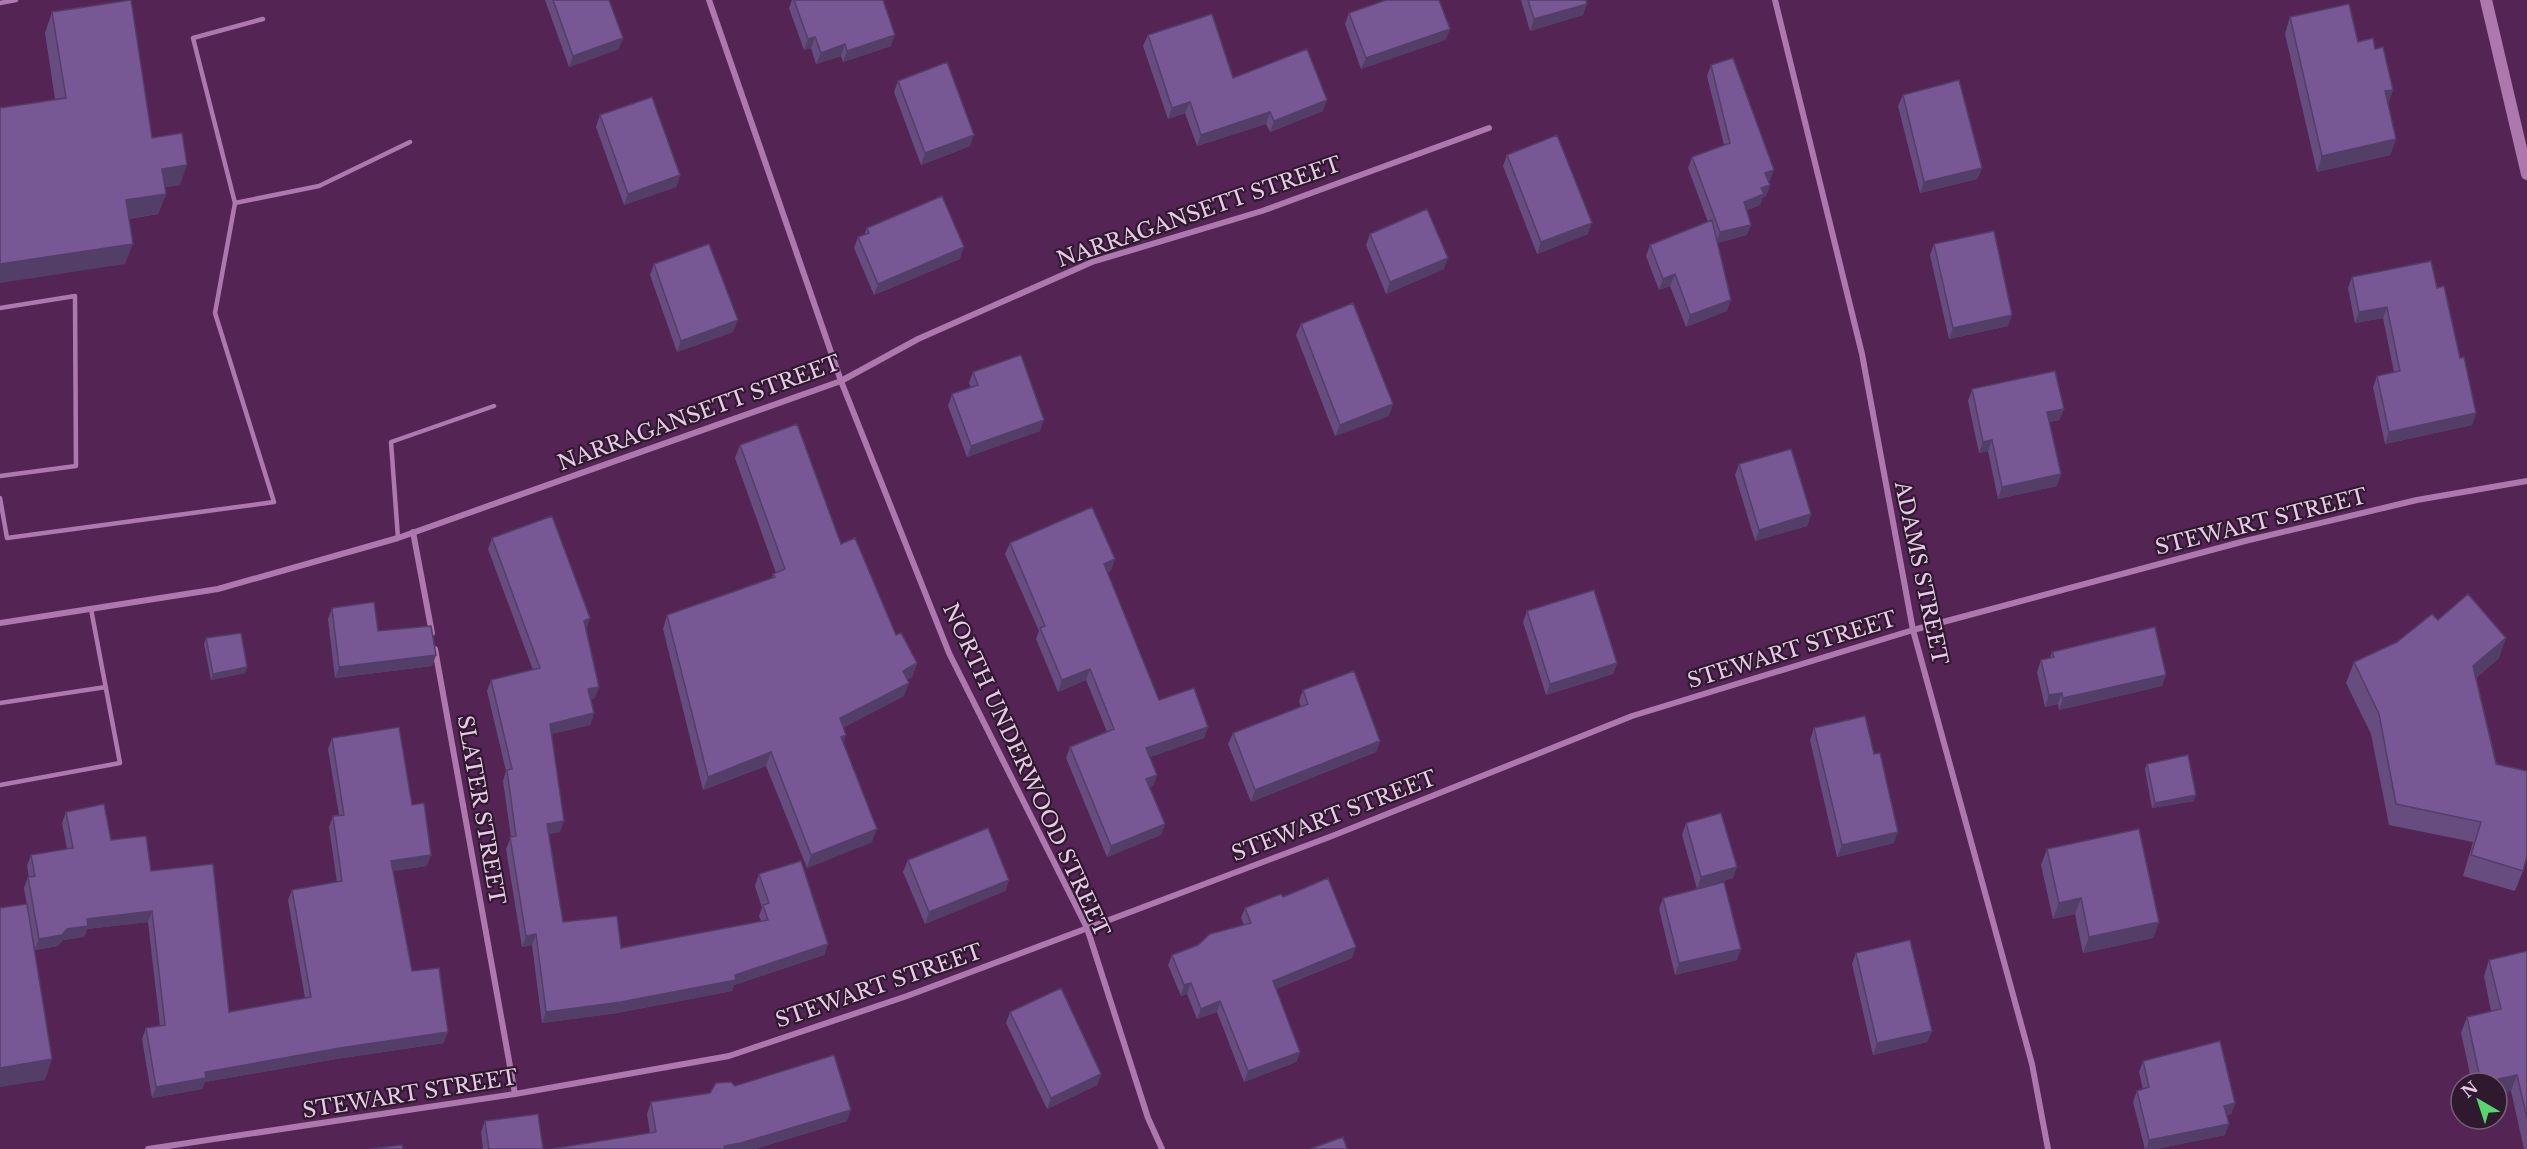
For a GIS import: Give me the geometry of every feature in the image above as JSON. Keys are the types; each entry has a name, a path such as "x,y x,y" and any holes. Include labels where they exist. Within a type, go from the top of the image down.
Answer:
{"street":[{"name":"NORTH UNDERWOOD STREET","path":"709,0 841,381 949,653 1087,928 1148,1118 1162,1149"},
{"name":"ADAMS STREET","path":"1776,0 1862,354 1913,630 2032,1064 2048,1149"},
{"path":"2486,0 2527,174"},
{"name":"NARRAGANSETT STREET","path":"0,623 218,589 398,538 841,381 918,339 1092,262 1262,211 1489,128"},
{"name":"STEWART STREET","path":"147,1149 515,1094 729,1056 907,996 1332,836 1632,716 1913,630 2245,541 2417,500 2527,481"},
{"name":"SLATER STREET","path":"413,532 515,1094"}],"lane":[{"path":"0,3 15,0"},
{"path":"0,498 8,538 274,502 215,313 234,203 193,38 263,19"},
{"path":"234,203 319,186 410,142"},
{"path":"0,308 75,296 76,466 0,476"},
{"path":"398,538 392,442 494,406"},
{"path":"0,785 120,764 91,609"},
{"path":"0,703 106,687"}],"building":[{"path":"131,0 152,138 182,133 187,165 162,169 166,194 126,200 133,244 0,264 0,108 66,98 52,12"},
{"path":"553,0 609,0 623,38 573,56"},
{"path":"794,0 883,0 895,35 847,51 845,44 821,53 815,37 808,39"},
{"path":"1386,0 1439,0 1450,29 1366,58 1349,13"},
{"path":"1528,0 1586,0 1587,4 1534,19"},
{"path":"2349,4 2358,42 2373,38 2375,49 2383,47 2393,90 2385,91 2396,139 2322,156 2290,17"},
{"path":"1212,14 1233,78 1307,49 1327,100 1274,121 1270,112 1201,135 1190,102 1172,108 1148,35"},
{"path":"1733,58 1774,170 1765,173 1770,185 1761,188 1764,194 1744,202 1751,225 1720,232 1692,157 1730,143 1711,65"},
{"path":"947,62 974,135 925,153 898,81"},
{"path":"1959,80 1982,168 1924,182 1903,95"},
{"path":"652,97 680,175 628,194 600,115"},
{"path":"1557,135 1592,223 1541,242 1507,155"},
{"path":"942,196 964,247 878,284 858,237 869,233 867,228"},
{"path":"1427,209 1448,258 1390,282 1370,234"},
{"path":"1712,220 1731,300 1690,315 1675,274 1663,279 1650,245"},
{"path":"1994,231 2012,315 1953,328 1934,244"},
{"path":"709,244 738,320 681,341 654,264"},
{"path":"2431,261 2437,288 2444,286 2460,358 2464,357 2476,413 2389,432 2377,376 2400,371 2387,307 2359,312 2352,277"},
{"path":"1353,303 1393,404 1340,425 1301,324"},
{"path":"1021,355 1044,420 971,446 952,394 978,385 973,372"},
{"path":"2055,371 2064,409 2047,412 2061,474 2002,487 1992,440 1983,442 1972,389"},
{"path":"797,424 841,544 855,538 896,635 901,633 917,663 903,671 909,683 840,718 846,735 841,737 877,829 811,855 771,752 708,777 667,615 775,577 773,574 785,569 740,445"},
{"path":"1791,449 1811,514 1759,530 1739,464"},
{"path":"1092,507 1115,559 1104,564 1159,700 1194,688 1208,727 1146,748 1157,775 1146,779 1165,824 1111,846 1070,747 1114,729 1090,669 1062,680 1040,628 1045,626 1010,543"},
{"path":"552,516 590,618 584,621 599,687 588,689 594,713 550,724 564,821 547,824 563,922 617,916 621,948 768,920 763,905 769,903 759,874 801,861 828,944 735,975 736,980 621,1002 546,1012 536,934 526,936 510,837 516,836 507,770 512,769 491,680 540,668 492,538"},
{"path":"1594,590 1617,663 1550,684 1527,611"},
{"path":"2468,594 2506,638 2473,666 2496,764 2527,771 2527,856 2523,871 2471,855 2481,822 2396,804 2379,714 2354,662 2397,642 2432,614 2438,620"},
{"path":"374,602 378,631 431,626 436,655 339,667 332,608"},
{"path":"2155,627 2166,675 2063,698 2062,693 2049,695 2041,660 2054,657 2052,652"},
{"path":"241,633 247,667 213,674 206,638"},
{"path":"1354,671 1380,741 1255,790 1233,733 1308,704 1303,690"},
{"path":"1865,716 1874,754 1880,753 1898,832 1842,845 1814,728"},
{"path":"399,727 412,805 424,803 431,855 391,861 412,971 439,968 448,1032 205,1072 206,1078 156,1087 146,1028 165,1025 152,911 87,919 88,926 67,929 62,935 39,939 28,877 35,876 31,855 73,848 66,812 104,804 111,840 146,836 151,871 213,864 229,1012 311,997 292,890 342,881 333,816 344,815 332,738"},
{"path":"2188,755 2196,795 2155,803 2147,764"},
{"path":"1721,813 1737,867 1701,877 1686,823"},
{"path":"988,828 1009,880 929,912 908,860"},
{"path":"2139,829 2159,922 2089,937 2081,898 2059,903 2047,849"},
{"path":"1328,878 1356,947 1273,981 1300,1052 1248,1071 1220,1001 1201,1009 1191,983 1184,985 1172,955 1198,945 1210,934 1251,923 1245,908 1281,894 1283,897"},
{"path":"1724,882 1741,949 1679,963 1663,898"},
{"path":"27,904 52,1059 0,1068 0,908"},
{"path":"1910,940 1932,1031 1877,1043 1856,953"},
{"path":"2527,951 2527,1118 2517,1075 2509,1077 2509,1071 2478,1071 2467,1017 2501,1009 2489,960"},
{"path":"1061,988 1101,1074 1051,1098 1010,1012"},
{"path":"2220,1041 2235,1103 2224,1106 2229,1124 2149,1140 2137,1091 2149,1087 2143,1061"},
{"path":"834,1055 851,1110 724,1146 725,1149 551,1149 656,1132 651,1102 710,1093 716,1083 731,1082 735,1086"},
{"path":"538,1114 543,1149 489,1149 485,1121"},
{"path":"1343,1137 1347,1149 1310,1149"},
{"path":"402,1145 403,1149 369,1149"}]}
